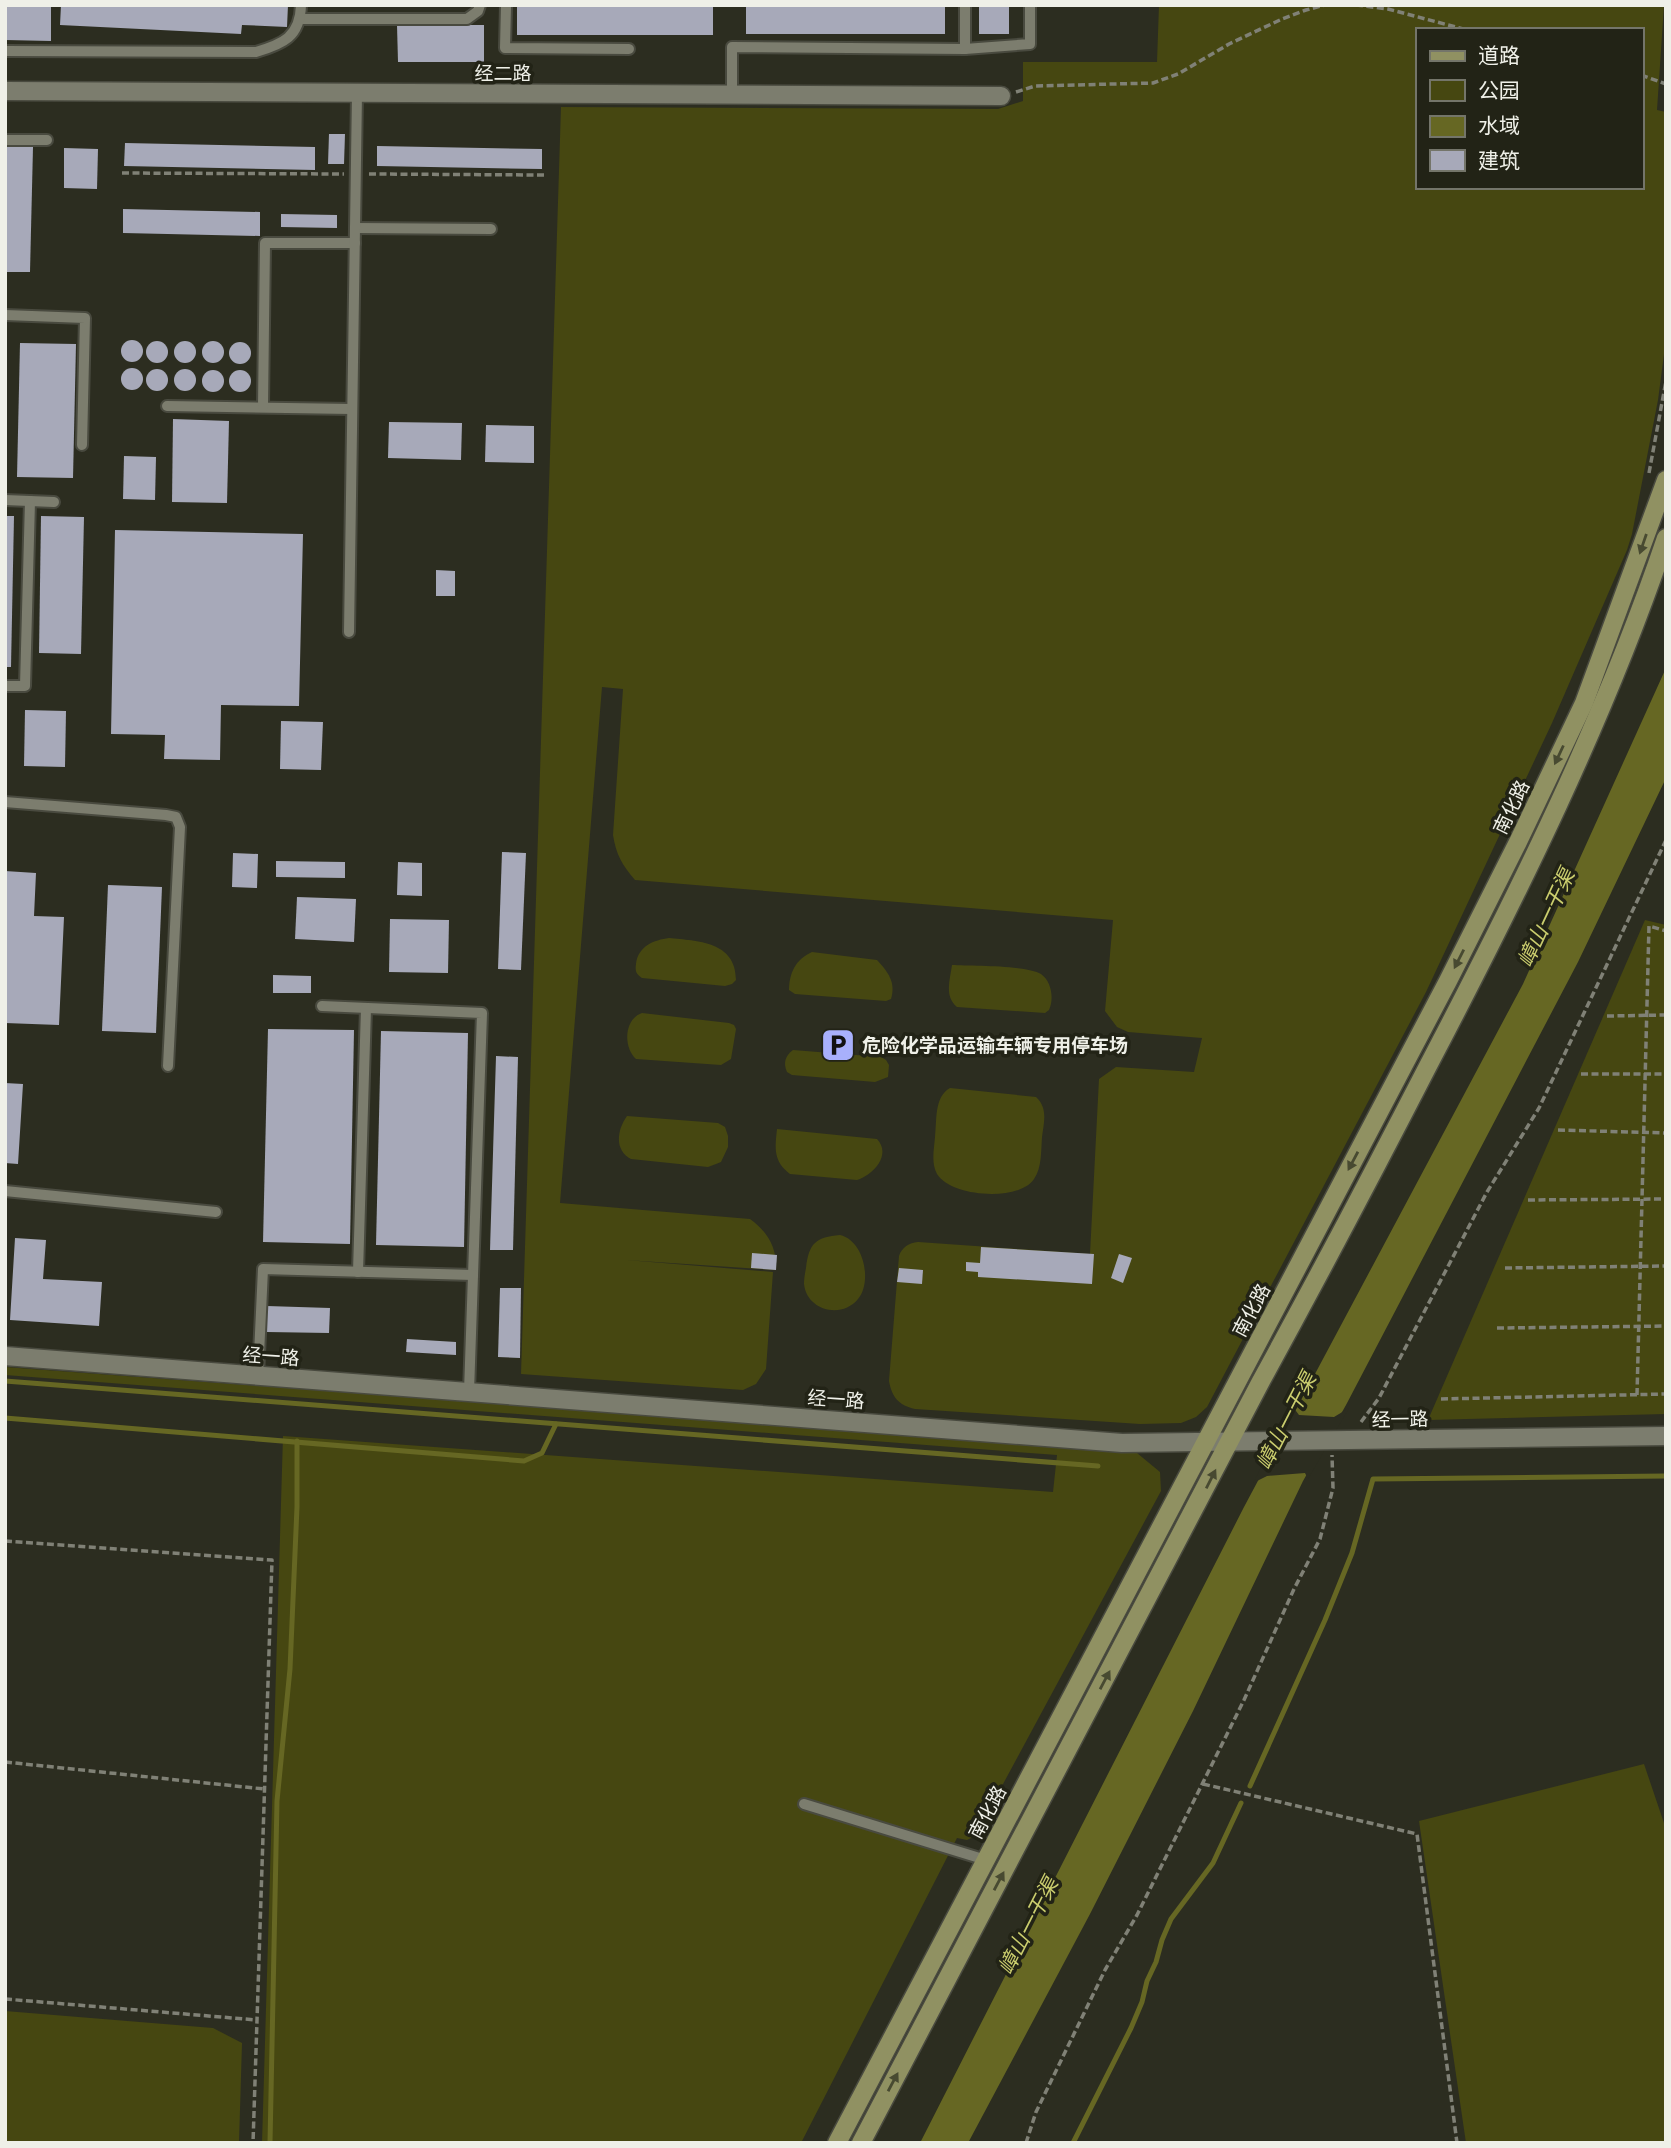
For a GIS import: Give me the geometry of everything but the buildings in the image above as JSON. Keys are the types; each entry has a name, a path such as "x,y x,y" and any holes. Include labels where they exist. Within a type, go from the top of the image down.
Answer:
{"main road":[{"name":"南化路","path":"837,2143 1448,981 1524,830 1584,703 1657,478"},
{"path":"861,2143 1461,1003 1538,851 1602,708 1666,538"}],"street":[{"name":"经二路","path":"5,91 1001,96"},
{"name":"经一路","path":"5,1356 1122,1443 1666,1436"}],"lane":[{"path":"5,51 256,52 278,45 293,33 300,19 301,5"},
{"path":"300,19 467,19 478,11 480,5"},
{"path":"506,5 505,48 629,49"},
{"path":"965,5 965,49"},
{"path":"732,95 732,47 965,49 1030,44 1030,5"},
{"path":"349,632 357,93"},
{"path":"5,139 47,140"},
{"path":"355,228 491,229"},
{"path":"263,407 265,243 355,243"},
{"path":"5,315 85,318 82,445"},
{"path":"167,406 352,409"},
{"path":"5,500 54,502"},
{"path":"5,686 25,686 30,501"},
{"path":"5,802 176,817 180,827 168,1066"},
{"path":"322,1006 482,1013 469,1392"},
{"path":"358,1272 366,1007"},
{"path":"5,1192 216,1212"},
{"path":"258,1376 263,1269 473,1275"},
{"path":"804,1804 986,1860"}],"path":[{"path":"1001,96 1035,86 1153,83 1178,74 1229,44 1282,19 1325,5"},
{"path":"1356,5 1388,9 1459,28"},
{"path":"1643,76 1666,84"},
{"path":"122,173 544,175"},
{"path":"1657,478 1666,381"},
{"path":"1026,2143 1036,2112 1105,1970 1137,1915 1203,1784 1320,1539 1333,1488 1340,1441 1379,1398 1487,1192 1539,1108 1666,840"},
{"path":"1637,1395 1649,926 1666,931"},
{"path":"1607,1016 1666,1016"},
{"path":"1581,1074 1666,1074"},
{"path":"1558,1130 1666,1133"},
{"path":"1528,1200 1666,1199"},
{"path":"1506,1268 1666,1266"},
{"path":"1497,1328 1666,1326"},
{"path":"1441,1399 1666,1394"},
{"path":"5,1541 272,1560 253,2143"},
{"path":"5,1762 265,1789"},
{"path":"1203,1784 1417,1834 1457,2143"},
{"path":"5,1999 257,2021"}],"green space":[{"path":"1159,5 1664,5 1657,110 1666,112 1666,339 1658,400 1627,550 1552,723 1426,992 1207,1407 1196,1417 1181,1423 1140,1424 915,1409 897,1400 889,1381 899,1256 902,1250 909,1244 918,1242 1090,1254 1099,1079 1116,1067 1194,1072 1202,1038 1128,1032 1117,1027 1105,1011 1113,920 635,880 620,859 613,835 623,689 602,687 560,1203 750,1219 766,1235 773,1248 776,1270 626,1260 773,1272 766,1369 756,1384 743,1390 521,1374 561,107 998,109 1023,101 1023,62 1157,62"},
{"path":"1645,920 1666,925 1666,1414 1428,1420"},
{"path":"669,938 703,942 722,950 734,967 736,980 725,986 642,978 636,969 637,958 643,948 652,942"},
{"path":"812,952 877,960 890,978 891,999 886,1001 795,994 789,990 792,972 802,959"},
{"path":"952,965 1012,967 1041,974 1048,981 1051,991 1049,1010 1045,1013 957,1007 949,993"},
{"path":"642,1013 734,1025 736,1029 731,1059 721,1065 636,1059 629,1048 627,1034 632,1021"},
{"path":"793,1050 881,1057 889,1065 888,1077 875,1082 792,1075 787,1072 785,1063"},
{"path":"950,1088 1036,1097 1040,1101 1044,1115 1040,1164 1037,1175 1026,1186 1000,1194 970,1192 945,1182 937,1174 933,1156 937,1110 941,1097"},
{"path":"627,1116 718,1123 725,1127 728,1147 721,1162 708,1167 631,1159 622,1150 619,1139"},
{"path":"777,1129 877,1139 881,1145 881,1158 869,1174 857,1180 790,1174 778,1159"},
{"path":"840,1235 849,1239 860,1254 864,1263 865,1283 858,1299 851,1305 843,1309 826,1309 811,1301 807,1293 804,1282 807,1259 812,1247 819,1240"},
{"path":"5,1367 1103,1449 1137,1453 1160,1472 1161,1491 975,1836 967,1840 957,1838 801,2143 262,2143 283,1436 1053,1492 1057,1455 5,1375"},
{"path":"1644,1764 1666,1829 1666,2143 1466,2143 1419,1821"},
{"path":"5,2011 213,2028 242,2043 239,2143 5,2143"}],"water":[{"path":"1666,668 1666,778 1578,962 1346,1405 1303,1481 1193,1711 1090,1914 968,2143 920,2143 1244,1507 1523,984"}],"pier":[{"path":"1293,1407 1299,1415 1334,1417 1349,1408 1308,1479 1305,1473 1267,1476 1253,1483"}],"waterway":[{"path":"5,1381 1098,1466"},
{"path":"5,1418 524,1461 542,1453 556,1424"},
{"path":"270,2143 277,1801 290,1669 297,1441"},
{"path":"1250,1786 1325,1620 1352,1553 1373,1479 1666,1476"},
{"path":"1073,2143 1131,2028 1171,1919 1213,1863 1241,1803"}],"place":[{"name":"危险化学品运输车辆专用停车场","path":"838,1045"}],"water label":[{"name":"嶂山一干渠","path":"1546,918"},
{"name":"嶂山一干渠","path":"1286,1421"},
{"name":"嶂山一干渠","path":"1028,1926"}]}
